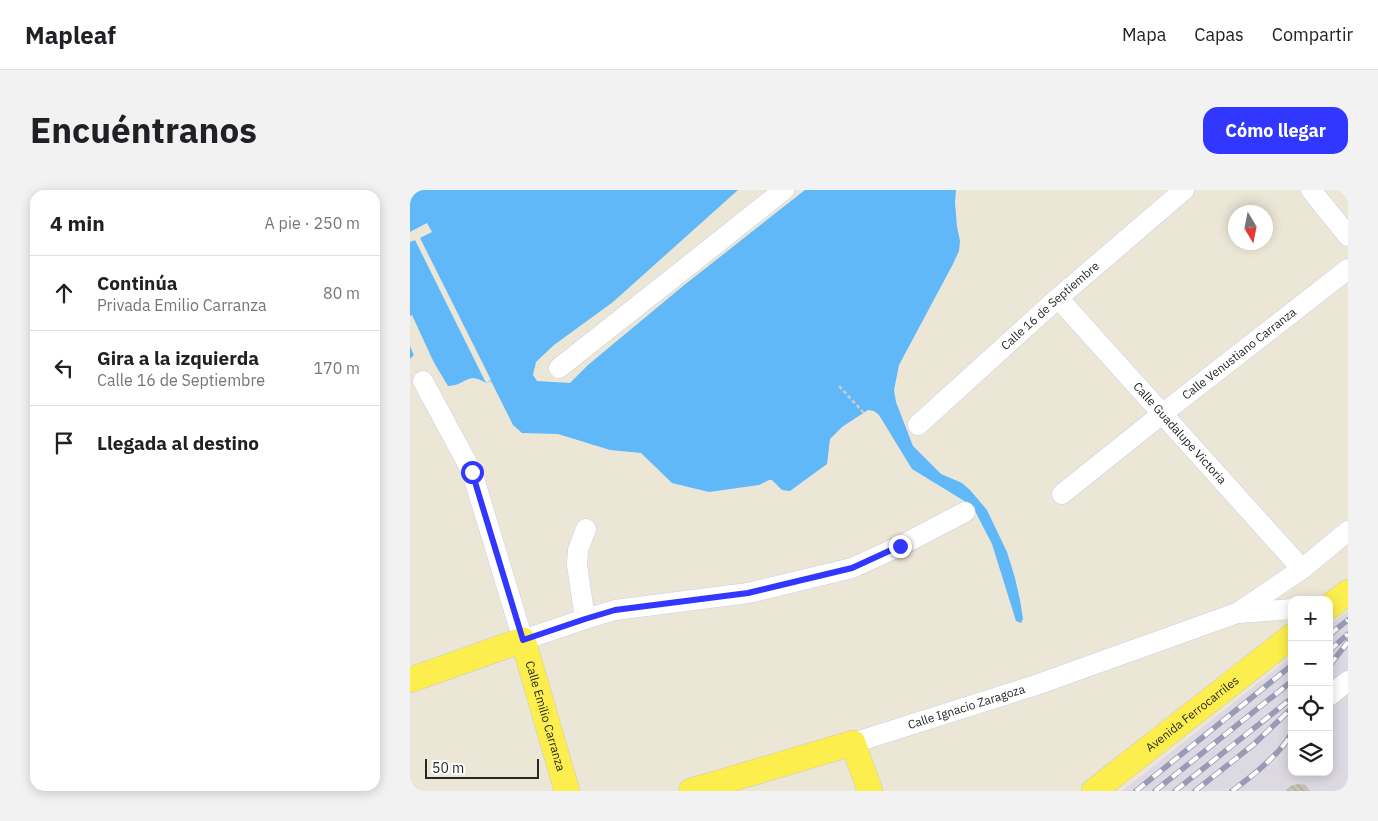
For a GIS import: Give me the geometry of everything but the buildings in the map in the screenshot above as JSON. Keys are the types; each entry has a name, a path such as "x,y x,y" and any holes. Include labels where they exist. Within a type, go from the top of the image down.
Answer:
{"main road":[{"name":"Avenida Ferrocarriles","path":"1094,791 1288,639"},
{"path":"410,680 523,640"},
{"name":"Calle Emilio Carranza","path":"523,640 567,791"},
{"path":"853,743 870,791"},
{"name":"Calle Ignacio Zaragoza","path":"691,791 853,743"}],"street":[{"path":"559,368 784,190"},
{"name":"Calle 16 de Septiembre","path":"918,426 1058,298 1184,190"},
{"path":"1311,190 1348,236"},
{"name":"Calle Venustiano Carranza","path":"1062,494 1348,270"},
{"name":"Calle Guadalupe Victoria","path":"1058,298 1302,569"},
{"path":"423,381 472,472 523,640 615,610 748,593 852,568 900,546 965,512"},
{"path":"585,619 577,564 578,550 586,529"},
{"path":"1237,613 1302,569 1348,531"},
{"path":"1237,613 1288,609"},
{"name":"Calle Ignacio Zaragoza","path":"853,743 1036,685 1237,613"},
{"path":"1333,693 1348,681"}],"path":[{"path":"839,386 864,413"}],"shaded area":[{"path":"1348,611 1348,791 1122,791 1288,659 1288,776 1333,776 1333,623"}],"water":[{"path":"410,190 738,190 613,302 554,345 536,362 533,375 537,381 570,383 588,365 683,286 805,190 956,190 955,202 960,241 959,251 899,365 894,390 896,402 913,446 941,474 962,483 987,510 1007,552 1015,578 1023,619 1021,623 1016,621 992,544 975,511 966,502 912,469 879,415 874,411 868,410 842,427 830,439 827,464 790,491 782,490 772,480 769,480 759,485 709,492 672,483 641,453 610,450 558,434 522,433 513,425 491,381 486,383 474,378 448,386 430,356 414,355 410,359"}],"pier":[{"path":"427,223 432,232 420,238 491,380 486,383 415,240 410,242 410,232"},
{"path":"412,315 435,365 433,366 428,358 424,356 415,358 410,346 410,316"}],"railway":[{"path":"1333,632 1348,620"},
{"path":"1333,647 1348,634"},
{"path":"1333,661 1348,642"},
{"path":"1136,791 1288,668"},
{"path":"1155,791 1288,684"},
{"path":"1175,791 1288,701"},
{"path":"1195,791 1253,745 1288,712"},
{"path":"1232,791 1257,772 1274,756 1288,738"}],"route":[{"path":"472,472 523,640 615,610 748,593 852,568 900,546"}]}
